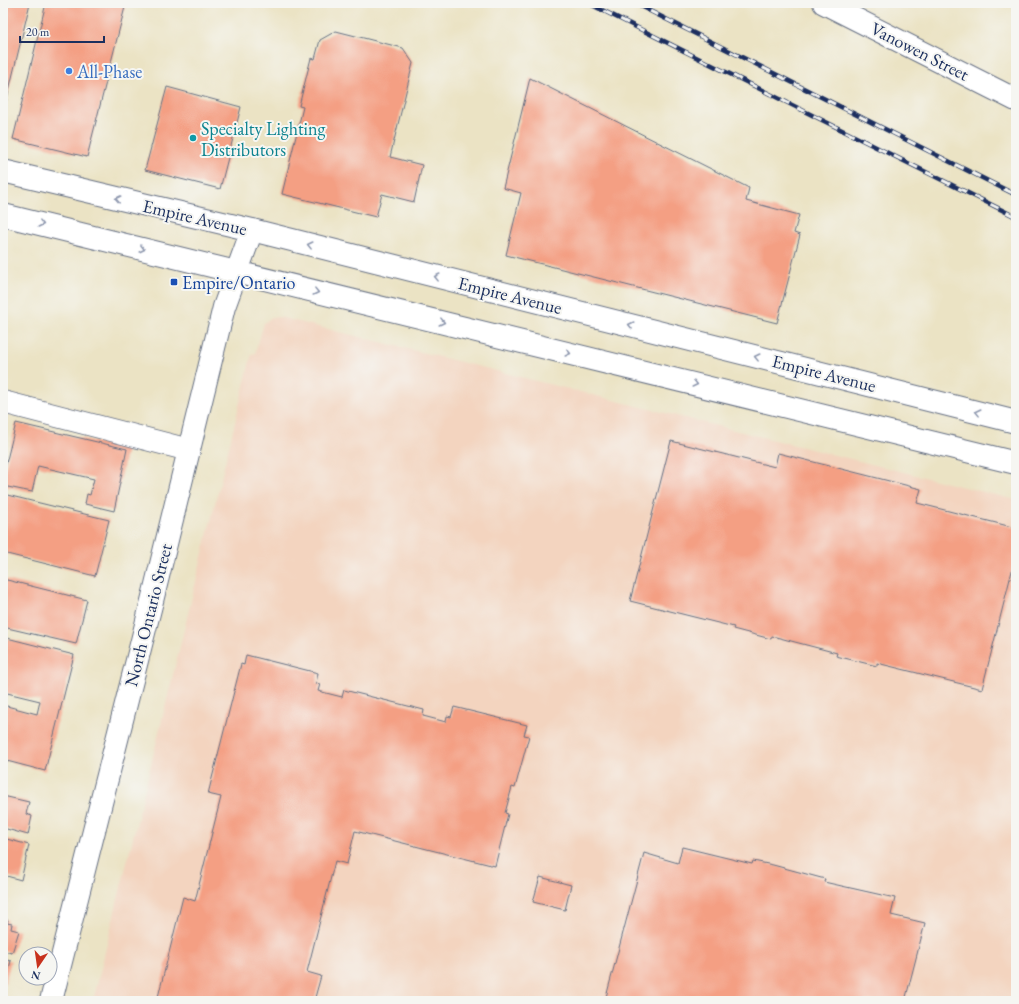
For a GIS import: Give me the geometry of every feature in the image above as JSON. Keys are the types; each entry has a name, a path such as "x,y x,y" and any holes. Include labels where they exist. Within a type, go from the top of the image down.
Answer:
{"main road":[{"name":"Vanowen Street","path":"824,3 1016,100"},
{"name":"Empire Avenue","path":"3,171 252,230 1016,422"},
{"path":"3,215 1016,462"},
{"name":"North Ontario Street","path":"51,1001 224,307 252,230"},
{"path":"3,402 189,450"}],"shaded area":[{"path":"279,317 1016,500 1016,1001 93,1001 252,353 255,354 264,323 271,318"}],"building":[{"path":"3,3 30,3 4,111 3,111"},
{"name":"All-Phase","path":"46,3 126,3 87,157 13,139"},
{"path":"336,31 403,48 413,63 390,157 422,165 414,202 382,194 376,217 282,194 303,107 299,106 311,58 315,59 320,40"},
{"path":"530,78 749,188 746,201 799,215 794,233 800,235 777,323 506,255 521,193 503,188"},
{"name":"Specialty Lighting Distributors","path":"167,87 241,107 220,189 145,170"},
{"path":"16,423 127,449 114,511 85,504 87,494 90,495 94,479 38,466 32,492 3,486 3,476"},
{"path":"671,441 775,467 778,453 921,489 917,503 1016,528 1016,555 982,689 877,663 877,666 836,656 837,653 772,636 771,639 733,629 734,627 630,601"},
{"path":"3,494 109,520 95,576 3,553"},
{"path":"3,579 87,600 76,644 3,627"},
{"path":"3,637 74,655 45,771 3,760 3,705 37,714 40,701 3,692"},
{"path":"246,655 318,673 316,683 320,684 318,691 342,697 344,690 424,710 423,716 446,722 447,716 451,717 454,707 527,725 524,735 529,736 515,788 512,787 505,813 508,814 495,866 355,831 347,864 335,861 307,972 321,976 314,1001 157,1001 183,897 195,901 221,797 208,794 241,664 244,665"},
{"path":"3,796 29,802 26,814 32,816 28,835 3,828"},
{"path":"3,838 29,845 21,880 3,875"},
{"path":"682,847 752,864 753,861 773,865 825,879 824,882 895,898 891,915 925,923 905,1001 605,1001 644,853 678,863"},
{"path":"540,877 571,885 565,910 533,902"},
{"path":"3,919 8,920 7,923 12,924 11,929 19,931 12,953 3,951"},
{"path":"3,959 11,961 5,983 3,983"}],"railway":[{"path":"588,3 1016,217"},
{"path":"634,3 1016,195"}],"place":[{"name":"All-Phase","path":"69,71"},
{"name":"Specialty Lighting Distributors","path":"193,138"},
{"name":"Empire/Ontario","path":"174,282"}]}
